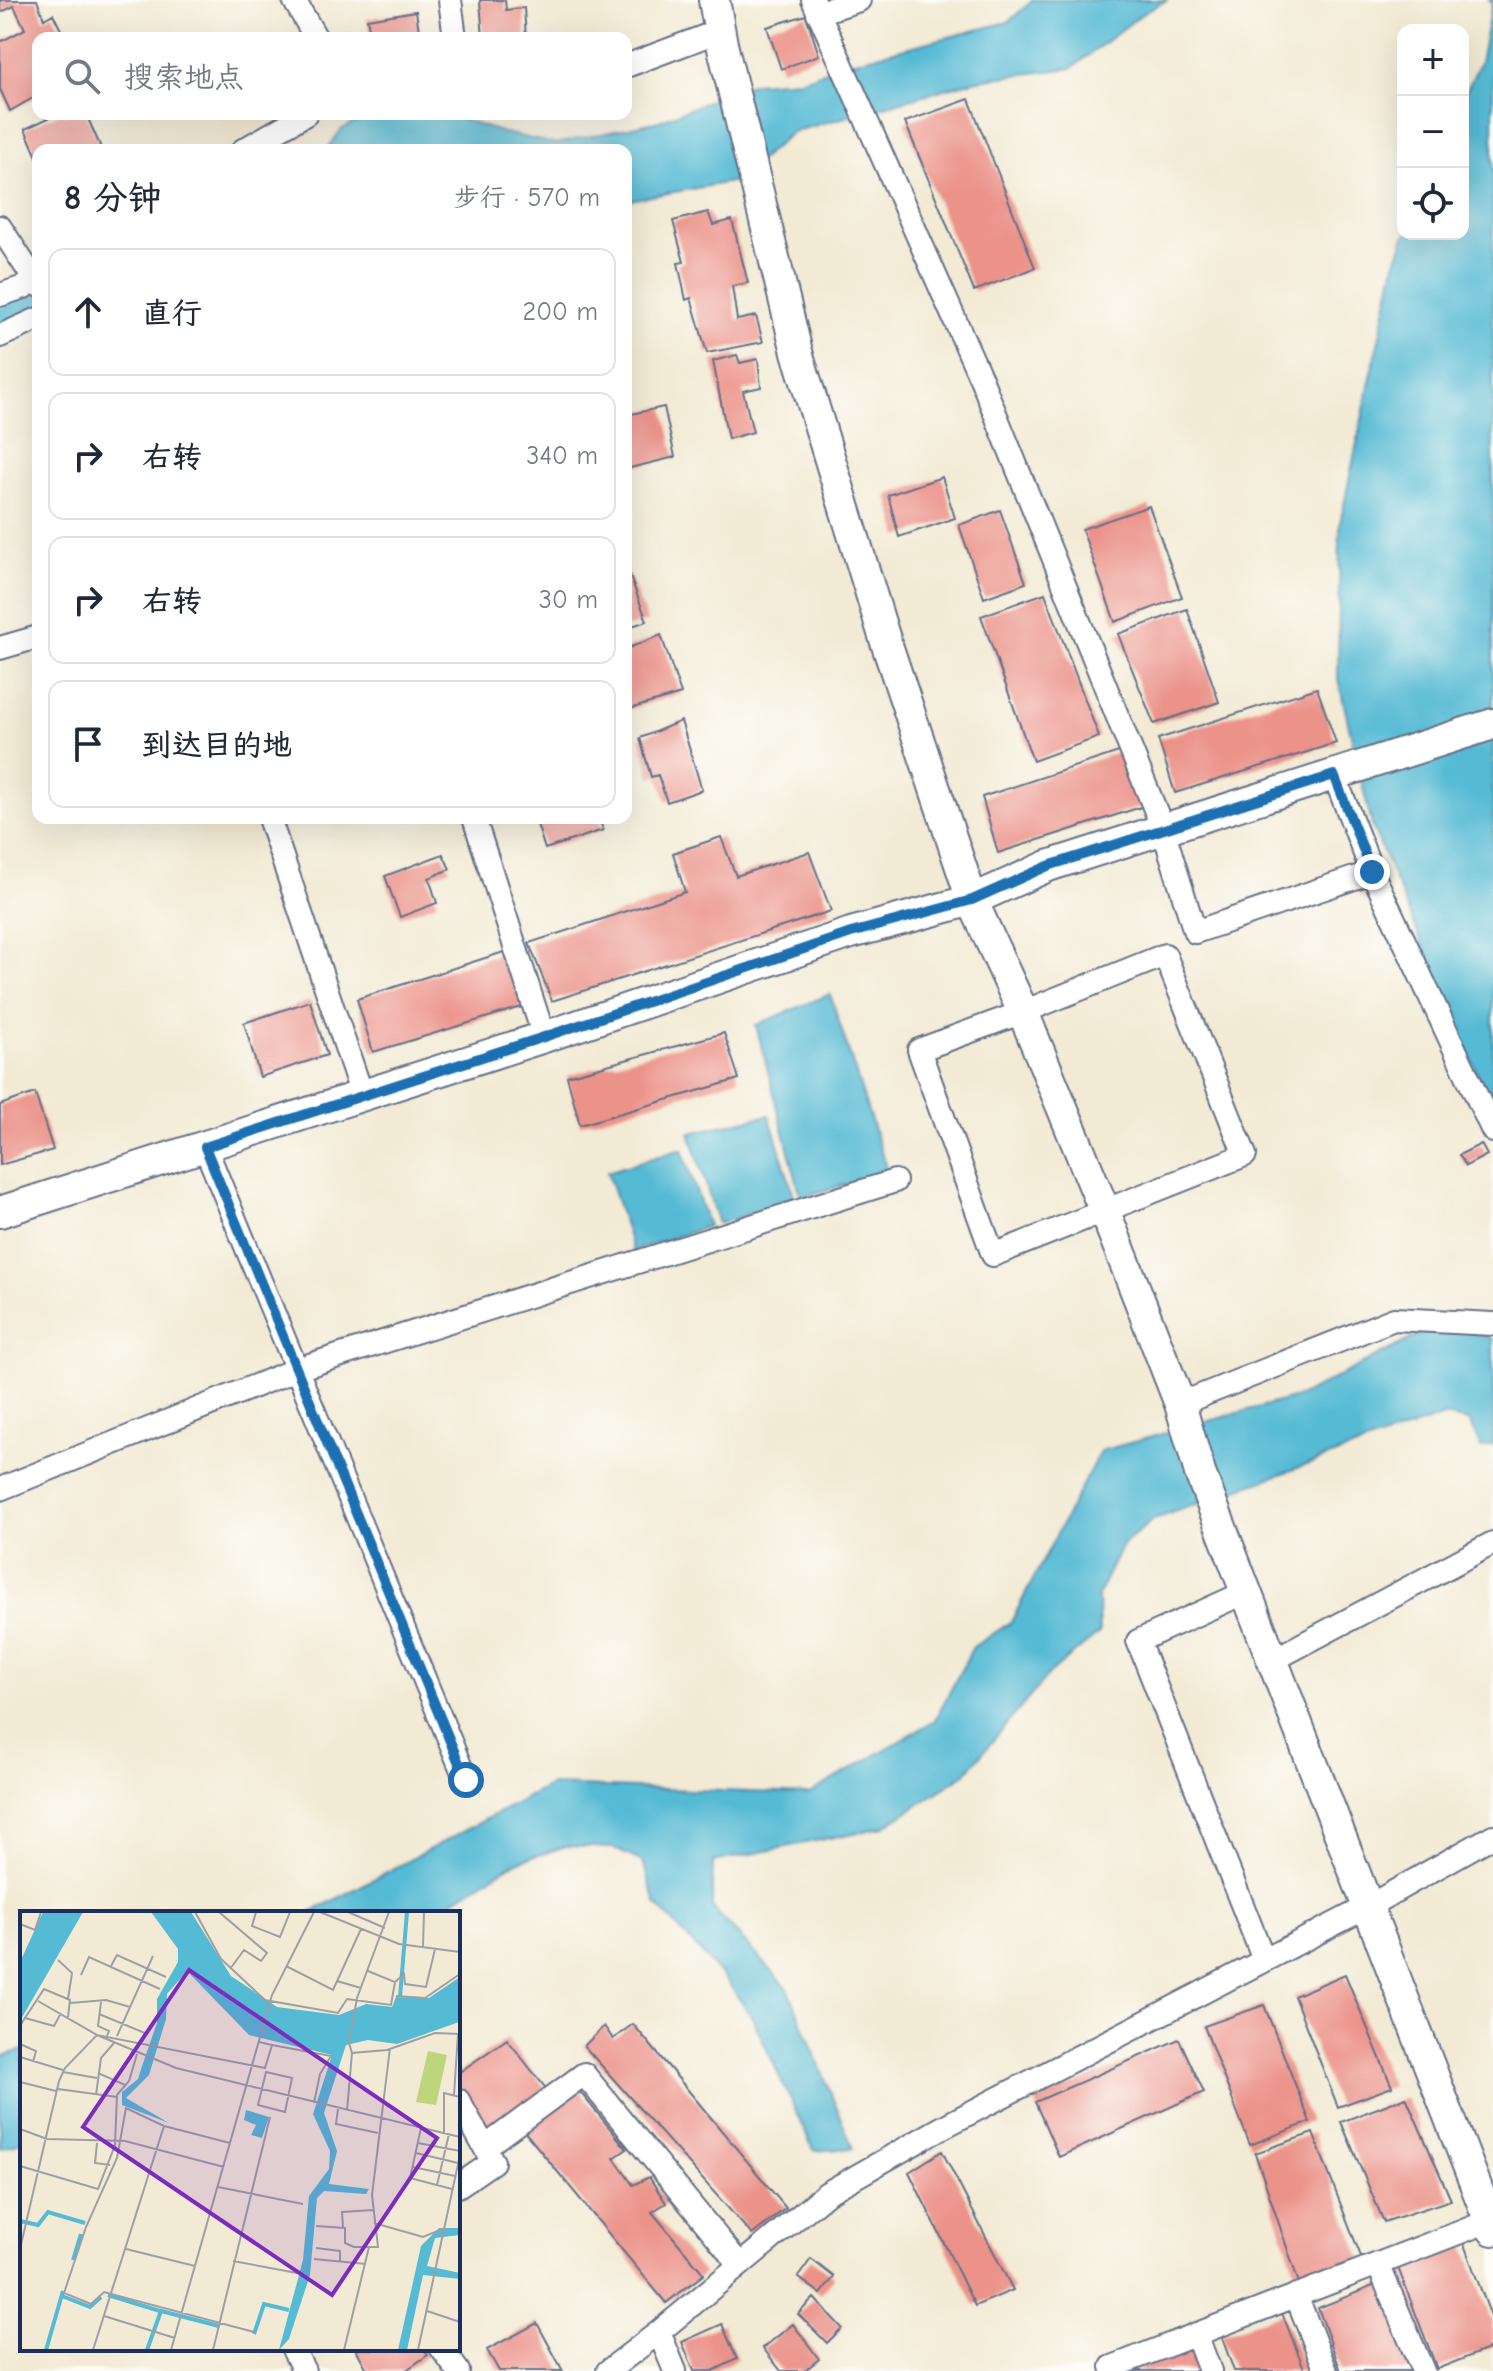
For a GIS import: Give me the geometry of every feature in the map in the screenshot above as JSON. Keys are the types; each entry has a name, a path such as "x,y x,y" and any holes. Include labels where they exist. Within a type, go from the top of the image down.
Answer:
{"street":[{"path":"294,0 313,32"},
{"path":"450,0 454,32"},
{"path":"714,0 797,352 884,636 972,900 1023,1012 1105,1212 1180,1404 1200,1473 1491,2226 1296,2295 1112,2367 1114,2371"},
{"path":"859,0 815,6 982,381 1163,829 1195,932"},
{"path":"632,64 721,38"},
{"path":"254,144 296,120"},
{"path":"0,227 32,273"},
{"path":"0,295 32,283"},
{"path":"0,336 32,322"},
{"path":"0,648 32,639"},
{"path":"0,1212 544,1037 851,933 972,900 1048,866 1493,724"},
{"path":"1342,772 1372,872 1493,1131"},
{"path":"271,824 362,1095"},
{"path":"476,824 544,1037"},
{"path":"1165,955 1245,1155 993,1255 919,1050 1165,955 1195,932 1372,872"},
{"path":"205,1147 466,1780"},
{"path":"0,1489 297,1369 895,1181"},
{"path":"1180,1404 1394,1319 1493,1324"},
{"path":"1273,1660 1493,1543"},
{"path":"1246,1592 1138,1641 1264,1960"},
{"path":"608,2371 827,2193 945,2126 1367,1907 1493,1836"},
{"path":"485,2147 584,2074 740,2265"},
{"path":"460,2103 493,2162 460,2185"},
{"path":"1378,2264 1423,2371"},
{"path":"1296,2295 1326,2371"},
{"path":"659,2332 675,2371"},
{"path":"1196,2334 1210,2371"},
{"path":"294,2351 304,2371"},
{"path":"443,2351 458,2371"}],"water":[{"path":"1033,0 1168,0 1147,10 1072,68 977,80 792,132 736,181 632,199 632,144 555,144 659,121 753,83 800,80 850,62 1008,22"},
{"path":"1489,0 1493,0 1493,1110 1372,826 1338,679 1340,523 1395,264 1404,240 1469,240 1469,85 1480,62 1492,3"},
{"path":"361,120 464,120 500,132 555,144 331,144 342,129"},
{"path":"830,994 888,1173 801,1197 756,1025"},
{"path":"769,1115 795,1199 718,1224 690,1133"},
{"path":"682,1149 708,1226 633,1251 607,1172"},
{"path":"1461,1326 1493,1339 1493,1445 1481,1448 1469,1421 1444,1416 1154,1519 1122,1545 1098,1595 1099,1633 1049,1674 964,1775 883,1827 713,1862 712,1907 788,1988 853,2148 814,2151 753,2019 726,1980 656,1904 643,1862 613,1848 567,1846 516,1862 435,1911 314,1911 550,1785 809,1794 935,1720 973,1647 1011,1622 1100,1451 1303,1395 1424,1332"},
{"path":"20,2051 20,2143 0,2148 0,2057"}],"building":[{"path":"0,0 37,0 44,19 53,14 62,32 32,32 32,98 10,111 0,89 0,42 25,29 14,6 0,13"},
{"path":"480,0 505,0 506,10 524,8 526,32 483,32"},
{"path":"416,11 419,32 370,32 367,19"},
{"path":"806,15 819,55 781,69 767,27"},
{"path":"969,99 1035,268 974,291 905,122"},
{"path":"44,120 89,120 99,144 32,145 25,129"},
{"path":"708,212 713,225 732,220 748,283 732,286 737,320 756,316 763,342 707,353 691,298 686,300 678,263 684,262 673,221"},
{"path":"737,355 740,363 758,359 761,387 743,391 753,432 728,439 713,361"},
{"path":"664,407 675,457 632,468 632,414"},
{"path":"942,477 955,518 899,537 888,495"},
{"path":"1149,506 1182,597 1115,622 1082,529"},
{"path":"1000,510 1026,583 984,598 959,525"},
{"path":"632,582 647,621 632,626"},
{"path":"1045,593 1099,737 1033,761 981,616"},
{"path":"1187,609 1219,702 1154,724 1118,634"},
{"path":"661,635 681,694 632,708 632,647"},
{"path":"1317,688 1336,743 1175,793 1158,739"},
{"path":"681,721 702,790 667,802 658,775 651,777 640,738"},
{"path":"1125,750 1144,806 998,853 982,797"},
{"path":"537,824 601,824 603,830 545,849"},
{"path":"721,837 736,876 809,852 831,911 552,1001 529,943 685,892 673,853"},
{"path":"443,854 450,869 429,878 437,903 400,917 385,876"},
{"path":"507,951 525,1006 373,1052 357,999"},
{"path":"310,1001 327,1055 260,1077 244,1023"},
{"path":"724,1033 739,1079 580,1125 567,1076"},
{"path":"35,1093 53,1150 0,1165 0,1105"},
{"path":"1481,1144 1487,1155 1466,1166 1459,1155"},
{"path":"1345,1974 1392,2087 1338,2107 1294,1996"},
{"path":"1264,2005 1310,2122 1250,2145 1204,2026"},
{"path":"633,2024 786,2208 752,2235 584,2046 604,2026 613,2039"},
{"path":"507,2039 551,2095 492,2135 460,2087 460,2072"},
{"path":"1179,2039 1204,2092 1059,2157 1035,2102"},
{"path":"575,2086 627,2149 614,2158 633,2185 649,2177 666,2203 652,2212 704,2274 666,2303 524,2131"},
{"path":"1406,2097 1451,2200 1384,2222 1341,2122"},
{"path":"1313,2133 1365,2267 1301,2289 1255,2153"},
{"path":"942,2151 1013,2290 975,2306 909,2172"},
{"path":"1462,2239 1493,2322 1493,2347 1437,2369 1397,2265"},
{"path":"811,2259 834,2277 821,2294 798,2277"},
{"path":"1383,2282 1415,2371 1341,2371 1318,2308"},
{"path":"814,2298 842,2328 827,2343 798,2314"},
{"path":"1282,2313 1305,2371 1234,2371 1221,2335"},
{"path":"537,2323 563,2371 499,2371 487,2350"},
{"path":"722,2324 737,2359 713,2371 694,2371 682,2342"},
{"path":"793,2324 819,2359 804,2371 781,2371 763,2348"},
{"path":"1193,2348 1201,2371 1132,2371"},
{"path":"357,2351 425,2351 428,2355 405,2371 368,2371"}],"waterway":[{"path":"0,322 32,302"}],"route":[{"path":"466,1780 205,1147 851,933 972,900 1048,866 1334,775 1372,872"}]}
